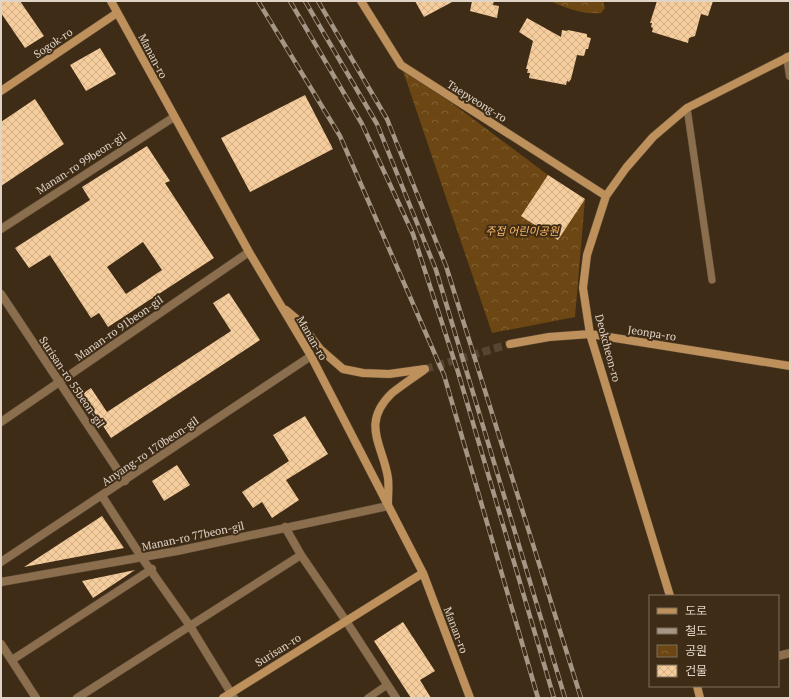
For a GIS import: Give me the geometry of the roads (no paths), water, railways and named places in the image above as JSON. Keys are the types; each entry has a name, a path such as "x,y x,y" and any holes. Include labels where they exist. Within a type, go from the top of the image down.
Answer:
{"street":[{"name":"Manan-ro","path":"111,1 249,252 311,356 423,573 470,698"},
{"name":"Taepyeong-ro","path":"361,1 401,65 606,196"},
{"name":"Sogok-ro","path":"1,91 117,13"},
{"name":"Deokcheon-ro","path":"670,595 590,334 583,288 587,255 606,196 626,168 653,137 687,108 788,56"},
{"path":"788,56 790,76"},
{"name":"Manan-ro 99beon-gil","path":"1,229 174,117"},
{"name":"Manan-ro 91beon-gil","path":"1,422 249,252"},
{"name":"Surisan-ro 55beon-gil","path":"1,294 125,481"},
{"path":"281,307 299,321 320,349 343,369 363,373 389,374 425,369 392,394 381,408 375,421 376,440 388,478 388,506"},
{"name":"Jeonpa-ro","path":"510,344 549,337 590,334 790,366"},
{"name":"Anyang-ro 170beon-gil","path":"1,562 311,356"},
{"path":"102,496 142,558 152,569 190,626 233,695"},
{"name":"Manan-ro 77beon-gil","path":"1,582 142,558 388,506"},
{"path":"285,527 301,555 396,698"},
{"path":"77,698 301,555"},
{"path":"12,660 152,569"},
{"name":"Surisan-ro","path":"222,698 233,695 346,621 423,573"},
{"path":"1,644 35,698"},
{"path":"779,656 790,653"},
{"path":"697,687 700,698"}],"lane":[{"path":"687,108 712,280"},
{"path":"368,698 388,685"}],"tunnel":[{"path":"425,369 510,344"}],"railway":[{"path":"258,1 340,136 444,375 538,698"},
{"path":"290,1 362,124 413,234 458,372 554,698"},
{"path":"305,1 377,124 436,270 565,698"},
{"path":"318,1 387,119 446,266 581,698"}],"park label":[{"name":"주접 어린이공원","path":"522,231"}]}
